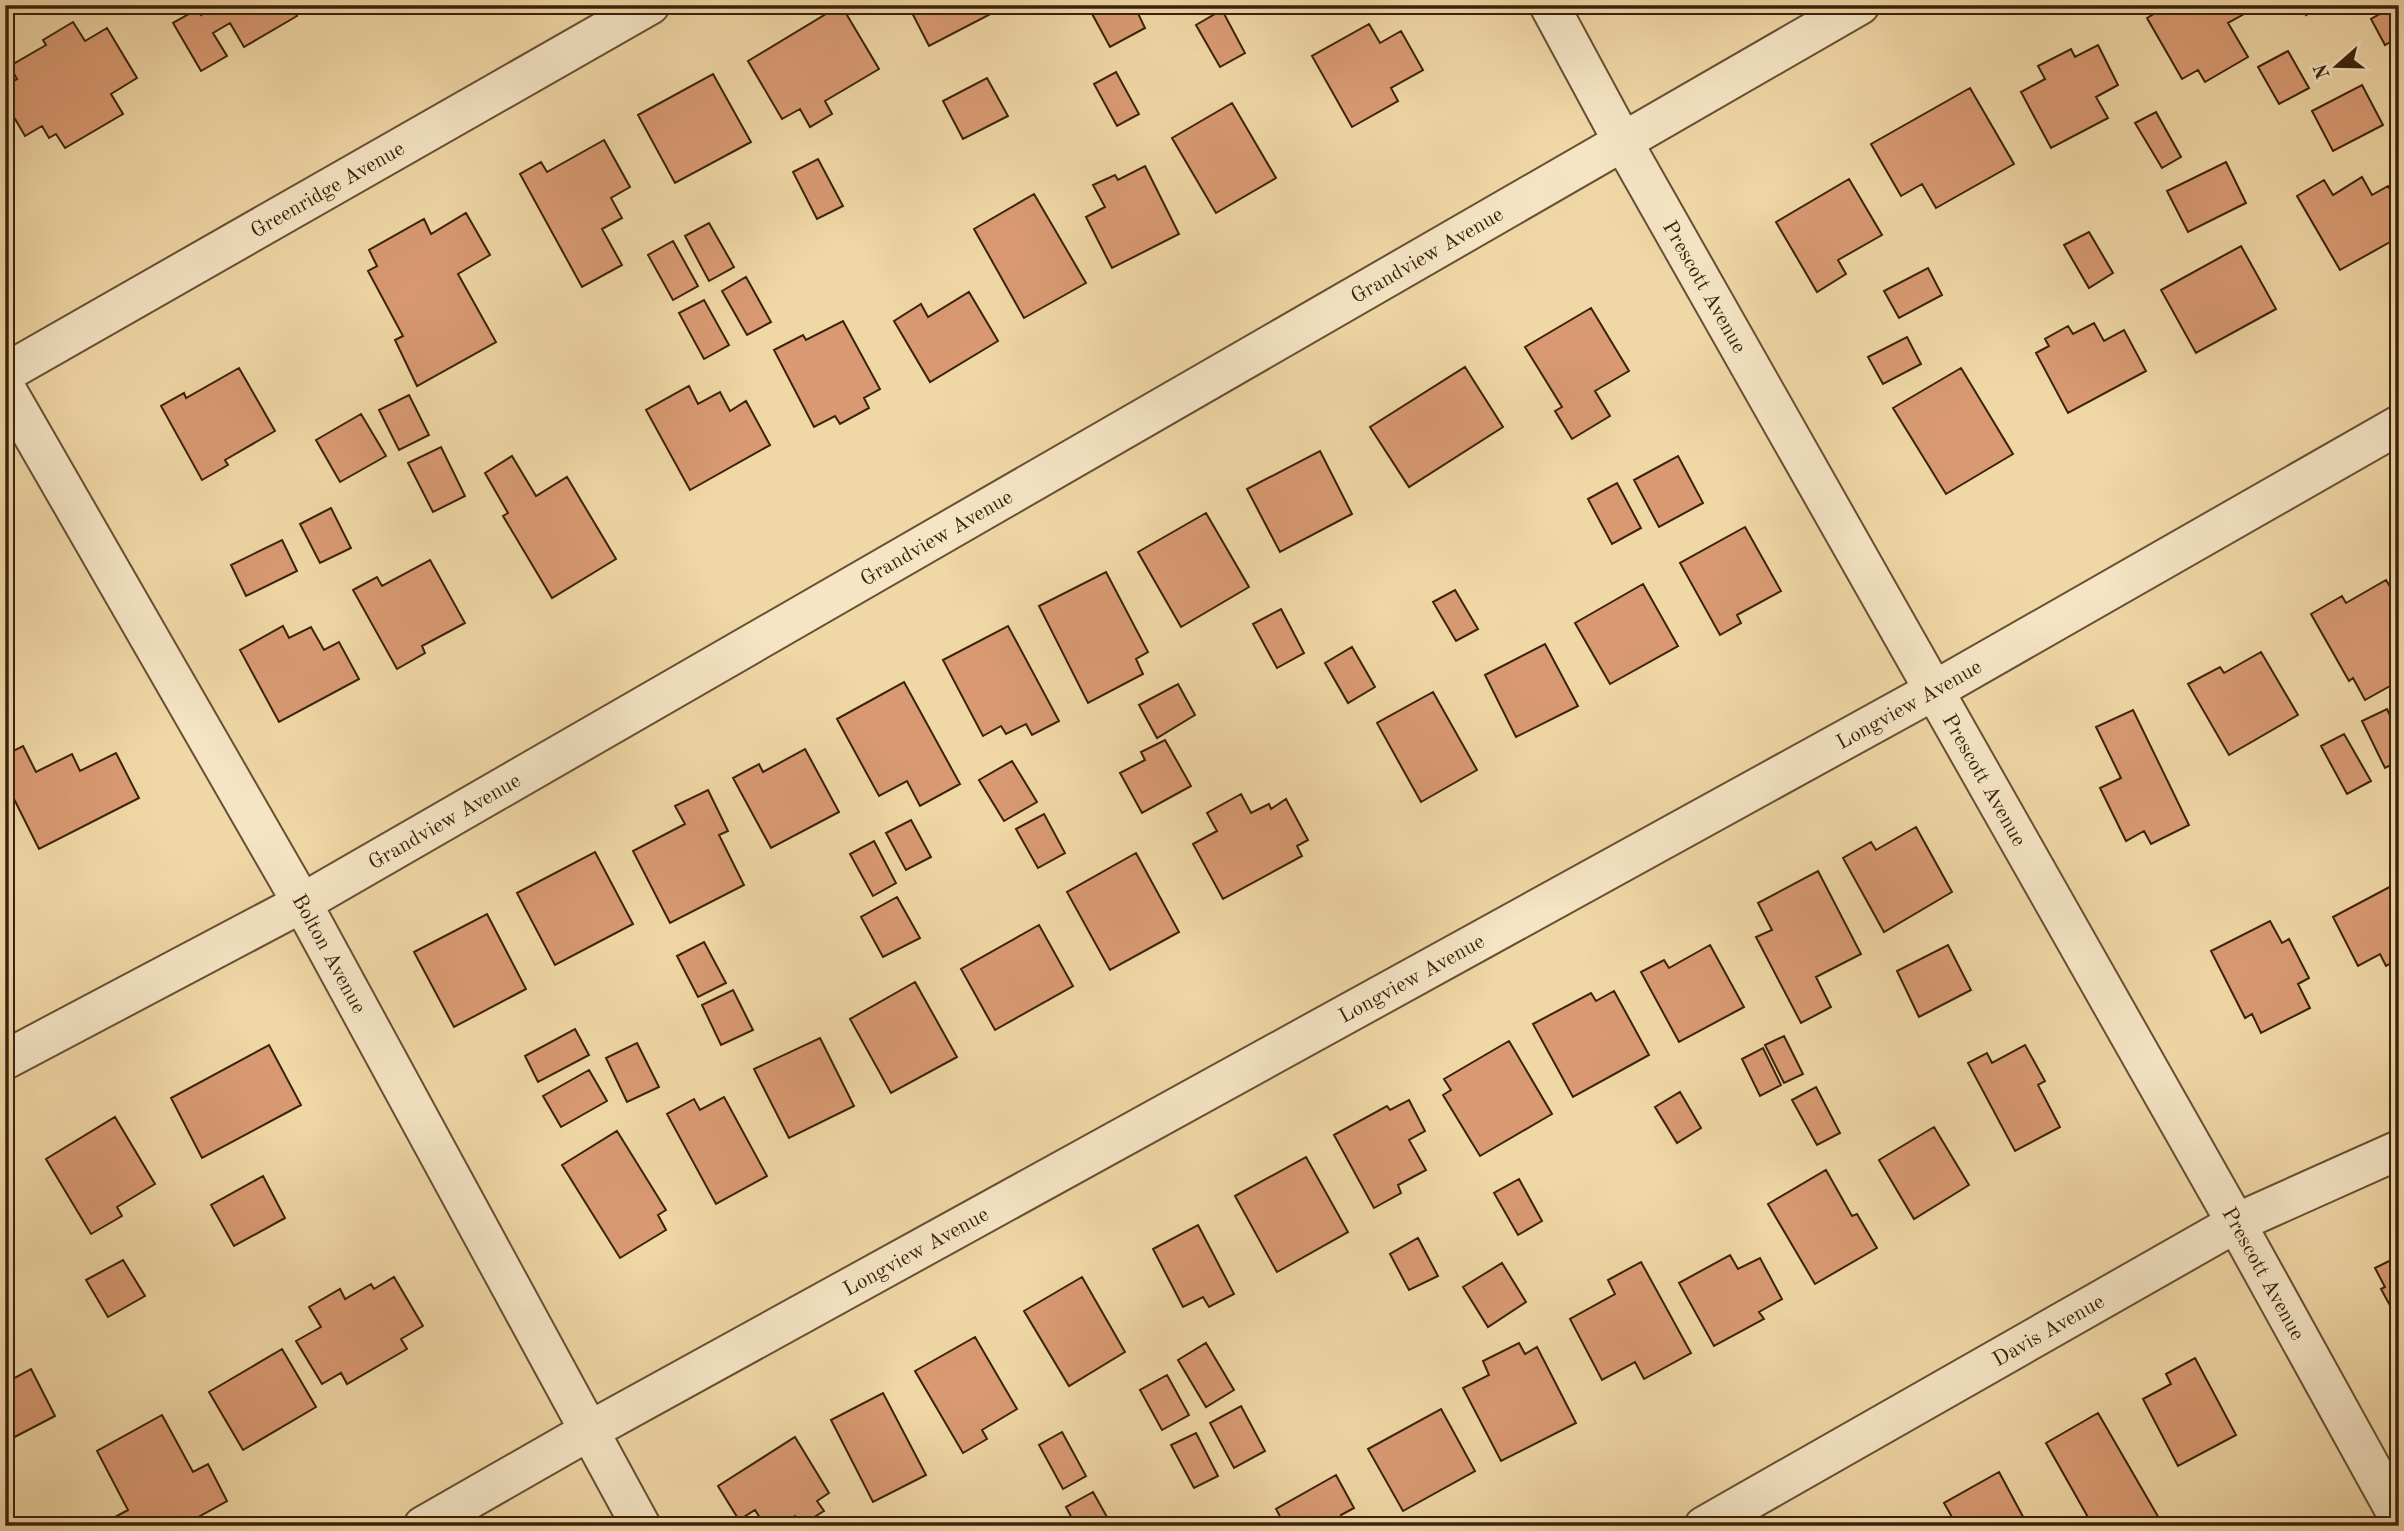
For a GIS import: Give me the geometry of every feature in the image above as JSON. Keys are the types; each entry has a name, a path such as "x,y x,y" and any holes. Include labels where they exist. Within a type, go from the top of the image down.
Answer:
{"street":[{"name":"Greenridge Avenue","path":"5,373 650,5"},
{"name":"Prescott Avenue","path":"1549,5 1623,142 2236,1223 2399,1518"},
{"name":"Grandview Avenue","path":"5,1060 302,903 1860,5"},
{"name":"Bolton Avenue","path":"5,387 302,903 641,1526"},
{"name":"Longview Avenue","path":"424,1526 589,1431 1935,690 2399,425"},
{"name":"Davis Avenue","path":"1704,1526 2236,1223 2399,1150"}],"building":[{"path":"218,5 291,5 297,16 244,47 230,23 213,33 227,56 201,71 173,23 198,9 201,15"},
{"path":"841,5 879,69 825,101 832,114 810,127 800,109 782,119 748,61"},
{"path":"908,5 1003,5 1004,7 929,46"},
{"path":"1098,5 1134,5 1145,28 1110,47 1090,10"},
{"path":"2160,5 2241,5 2246,13 2228,23 2248,57 2205,82 2198,70 2182,79 2147,18 2162,9"},
{"path":"2301,5 2323,5 2306,15"},
{"path":"2399,5 2399,37 2385,45 2371,19"},
{"path":"1222,10 1245,53 1220,67 1196,25"},
{"path":"73,22 85,41 107,28 137,78 111,94 123,114 65,148 56,134 49,138 42,126 25,136 5,102 5,86 17,79 10,66 46,45 43,40"},
{"path":"1369,24 1380,43 1401,31 1423,70 1391,88 1398,101 1352,127 1312,56"},
{"path":"2098,45 2118,85 2096,97 2108,118 2051,148 2021,92 2045,79 2038,66 2071,49 2075,57"},
{"path":"2288,51 2309,88 2279,104 2258,67"},
{"path":"1116,72 1139,114 1117,126 1094,84"},
{"path":"713,74 751,142 675,183 638,115"},
{"path":"987,78 1008,116 963,139 943,101"},
{"path":"2362,85 2383,125 2333,151 2312,111"},
{"path":"1970,88 2014,164 1936,208 1922,184 1901,196 1871,144"},
{"path":"1232,103 1276,178 1216,213 1172,138"},
{"path":"2156,112 2181,157 2162,168 2135,123"},
{"path":"604,140 630,187 611,198 622,218 602,229 622,265 582,287 520,174 541,162 547,172"},
{"path":"818,159 843,206 817,219 793,172"},
{"path":"2226,162 2246,203 2188,232 2167,191"},
{"path":"1145,166 1179,234 1112,268 1086,217 1105,207 1093,185 1115,175 1118,180"},
{"path":"2362,177 2372,195 2388,186 2399,204 2399,237 2340,270 2297,196 2324,180 2333,195"},
{"path":"1849,179 1882,235 1838,260 1846,274 1817,292 1776,222"},
{"path":"1034,194 1086,283 1024,318 974,229"},
{"path":"466,213 490,255 458,274 496,342 417,386 395,340 403,336 368,271 377,266 369,250 424,219 431,234"},
{"path":"709,223 734,267 709,281 685,236"},
{"path":"2089,232 2113,273 2089,288 2064,245"},
{"path":"673,241 698,286 673,300 648,255"},
{"path":"2241,246 2276,309 2196,353 2161,290"},
{"path":"1928,268 1942,295 1899,318 1884,291"},
{"path":"746,277 771,322 747,335 722,291"},
{"path":"969,292 998,341 930,382 894,321 921,304 928,317"},
{"path":"704,300 729,345 704,359 679,313"},
{"path":"1591,308 1629,371 1595,391 1610,416 1572,439 1555,411 1562,407 1525,347"},
{"path":"843,321 880,389 864,398 869,408 840,424 835,416 814,427 774,350 803,335 806,340"},
{"path":"2094,323 2104,341 2124,330 2146,371 2068,413 2036,353 2049,346 2045,339 2068,326 2073,334"},
{"path":"1907,337 1921,364 1883,384 1868,357"},
{"path":"1465,367 1503,427 1409,487 1370,427"},
{"path":"239,368 275,431 225,460 228,465 202,480 161,406 184,393 186,398"},
{"path":"1961,368 2013,454 1946,494 1893,408"},
{"path":"689,386 698,404 720,392 730,411 746,401 770,445 690,490 646,410"},
{"path":"409,395 429,435 399,450 379,410"},
{"path":"361,414 386,456 340,482 316,440"},
{"path":"441,447 465,496 433,512 408,463"},
{"path":"1320,451 1352,514 1280,552 1247,489"},
{"path":"512,456 536,496 567,477 616,559 552,598 503,516 508,513 485,473"},
{"path":"1678,456 1703,503 1659,527 1634,480"},
{"path":"1617,483 1641,528 1612,544 1588,499"},
{"path":"331,508 351,548 320,563 300,524"},
{"path":"1206,513 1249,587 1181,627 1138,552"},
{"path":"1745,527 1781,591 1737,615 1741,623 1720,635 1680,563"},
{"path":"282,540 297,571 246,596 231,565"},
{"path":"430,560 465,623 422,646 425,653 397,669 353,590 377,577 382,586"},
{"path":"1106,572 1148,652 1136,659 1143,674 1088,703 1039,606"},
{"path":"2386,580 2399,601 2399,681 2365,700 2353,678 2349,681 2311,614 2342,596 2346,603"},
{"path":"1643,584 1678,646 1610,684 1575,623"},
{"path":"1455,590 1478,629 1456,641 1433,602"},
{"path":"1281,609 1304,653 1277,668 1253,624"},
{"path":"283,626 289,638 311,627 324,650 339,642 359,679 279,722 240,650"},
{"path":"1008,626 1059,721 1032,735 1026,724 1006,734 1001,726 983,736 943,660"},
{"path":"1545,644 1578,706 1516,737 1485,675"},
{"path":"1352,647 1375,687 1348,703 1325,663"},
{"path":"2261,652 2298,715 2229,755 2188,684 2220,667 2224,673"},
{"path":"904,682 960,784 920,806 907,781 879,796 837,719"},
{"path":"1178,684 1195,715 1157,738 1139,705"},
{"path":"1433,692 1477,770 1421,802 1377,723"},
{"path":"2387,709 2399,735 2399,761 2385,768 2362,721"},
{"path":"2133,710 2189,825 2151,844 2144,831 2126,841 2100,788 2121,778 2096,727"},
{"path":"2344,734 2371,781 2347,794 2321,746"},
{"path":"1165,740 1191,786 1142,813 1120,773 1145,760 1141,752"},
{"path":"23,746 36,772 72,754 80,771 116,753 139,798 39,849 5,781 5,755"},
{"path":"805,749 839,812 771,848 733,778 759,764 763,772"},
{"path":"1012,761 1037,802 1004,821 979,780"},
{"path":"708,790 728,831 719,835 744,885 670,923 633,851 685,824 675,806"},
{"path":"1241,794 1251,813 1269,804 1271,809 1286,799 1308,840 1297,846 1302,856 1223,899 1193,844 1217,831 1207,813"},
{"path":"1044,814 1065,853 1038,868 1016,829"},
{"path":"911,820 931,857 906,870 886,833"},
{"path":"1916,827 1952,892 1884,932 1843,858 1871,842 1876,850"},
{"path":"874,841 896,883 873,896 850,854"},
{"path":"595,852 633,924 555,965 517,893"},
{"path":"1136,853 1179,932 1110,970 1067,892"},
{"path":"1818,871 1861,954 1816,977 1831,1007 1801,1023 1756,937 1772,930 1758,903"},
{"path":"2399,882 2399,959 2386,966 2380,954 2358,966 2333,917"},
{"path":"897,897 920,938 883,957 861,917"},
{"path":"487,914 526,989 454,1027 414,952"},
{"path":"2270,921 2282,943 2289,939 2309,978 2298,984 2310,1008 2261,1033 2252,1014 2245,1018 2211,951"},
{"path":"1039,925 1073,986 995,1030 961,969"},
{"path":"704,942 726,983 698,997 677,956"},
{"path":"1710,945 1744,1007 1679,1042 1641,972 1664,960 1669,968"},
{"path":"1948,945 1971,990 1919,1017 1897,971"},
{"path":"915,982 957,1057 891,1093 850,1019"},
{"path":"733,990 753,1030 721,1045 702,1005"},
{"path":"1614,991 1649,1055 1573,1097 1533,1024 1591,993 1596,1001"},
{"path":"575,1029 589,1055 538,1082 525,1056"},
{"path":"1784,1036 1803,1074 1784,1083 1765,1045"},
{"path":"820,1038 854,1106 789,1138 754,1069"},
{"path":"1509,1041 1552,1114 1480,1156 1443,1095 1451,1090 1444,1079"},
{"path":"637,1043 659,1087 627,1102 606,1058"},
{"path":"269,1045 301,1105 202,1158 171,1098"},
{"path":"2025,1045 2045,1081 2038,1085 2060,1127 2015,1151 1968,1063 1987,1053 1992,1063"},
{"path":"1763,1048 1781,1085 1760,1096 1742,1059"},
{"path":"589,1070 607,1101 561,1127 543,1096"},
{"path":"1816,1087 1840,1133 1817,1145 1792,1100"},
{"path":"1680,1092 1701,1128 1677,1143 1655,1107"},
{"path":"724,1097 767,1176 716,1204 667,1114 694,1099 700,1110"},
{"path":"1409,1100 1425,1131 1409,1140 1426,1170 1398,1185 1401,1193 1374,1208 1334,1135 1387,1106 1390,1110"},
{"path":"115,1117 155,1184 117,1207 122,1216 91,1234 46,1159"},
{"path":"1934,1127 1969,1185 1914,1219 1879,1160"},
{"path":"617,1131 666,1210 658,1215 666,1230 620,1258 562,1165"},
{"path":"1306,1157 1348,1232 1277,1272 1235,1196"},
{"path":"1826,1170 1852,1216 1857,1214 1877,1248 1815,1284 1768,1204"},
{"path":"263,1176 285,1218 234,1246 211,1205"},
{"path":"1519,1179 1542,1221 1518,1235 1494,1193"},
{"path":"5,1215 14,1230 5,1235"},
{"path":"1198,1225 1234,1294 1209,1307 1203,1297 1183,1307 1153,1249"},
{"path":"1418,1238 1438,1276 1409,1290 1390,1254"},
{"path":"1730,1255 1738,1269 1760,1258 1782,1299 1759,1312 1764,1319 1714,1346 1679,1283"},
{"path":"2399,1256 2399,1322 2381,1289 2385,1287 2375,1268"},
{"path":"123,1260 145,1296 108,1317 86,1280"},
{"path":"1641,1262 1691,1353 1644,1379 1635,1362 1602,1380 1570,1319 1615,1294 1608,1280"},
{"path":"1502,1263 1526,1302 1488,1327 1463,1287"},
{"path":"394,1277 423,1326 401,1339 407,1349 347,1384 341,1373 322,1384 296,1341 321,1327 309,1307 340,1289 345,1299 371,1284 374,1289"},
{"path":"1082,1277 1125,1352 1069,1386 1024,1311"},
{"path":"975,1337 1017,1409 982,1430 987,1439 963,1453 915,1371"},
{"path":"1206,1343 1234,1390 1206,1407 1178,1360"},
{"path":"1519,1343 1525,1354 1537,1347 1576,1423 1501,1461 1463,1388 1489,1375 1483,1361"},
{"path":"282,1349 316,1407 243,1450 209,1392"},
{"path":"2195,1358 2236,1435 2178,1466 2143,1399 2171,1384 2166,1374"},
{"path":"31,1369 55,1416 5,1442 5,1383"},
{"path":"1167,1375 1189,1415 1162,1430 1140,1390"},
{"path":"883,1393 926,1475 873,1502 831,1420"},
{"path":"1241,1406 1265,1451 1234,1468 1210,1423"},
{"path":"1441,1409 1475,1471 1403,1511 1368,1449"},
{"path":"2098,1413 2160,1520 2150,1526 2093,1526 2046,1443"},
{"path":"162,1415 193,1472 208,1464 227,1501 182,1526 119,1526 115,1517 128,1510 97,1451"},
{"path":"1062,1432 1086,1476 1063,1489 1039,1445"},
{"path":"1196,1433 1218,1476 1194,1488 1171,1445"},
{"path":"795,1437 829,1493 817,1501 824,1511 801,1525 795,1516 779,1526 765,1526 755,1510 739,1520 718,1486"},
{"path":"1999,1472 2028,1526 1957,1526 1944,1503"},
{"path":"1336,1475 1354,1508 1341,1515 1347,1526 1285,1526 1276,1509"},
{"path":"1093,1492 1112,1526 1076,1526 1066,1507"},
{"path":"1917,1517 1922,1526 1901,1526"}]}
